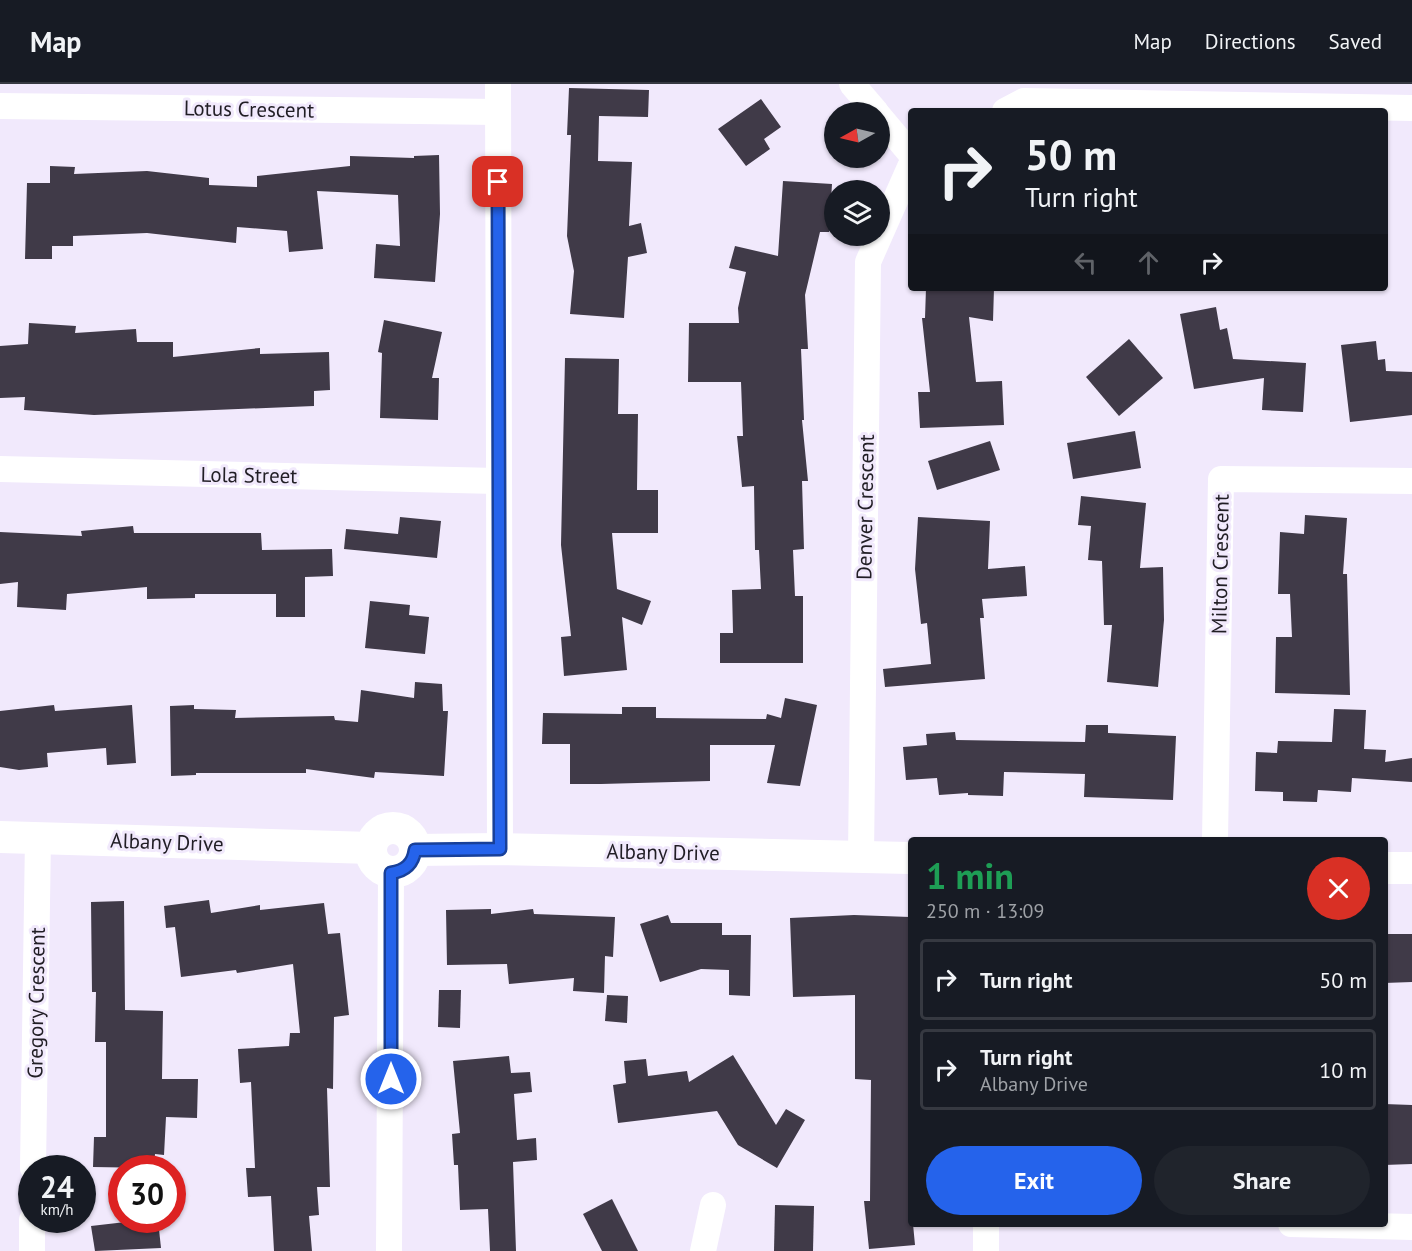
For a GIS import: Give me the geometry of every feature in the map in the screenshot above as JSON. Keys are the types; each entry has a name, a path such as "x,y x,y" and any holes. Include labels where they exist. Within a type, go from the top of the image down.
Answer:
{"street":[{"path":"498,84 497,481 500,849"},
{"path":"852,84 867,102"},
{"path":"1011,108 1024,101 1412,108"},
{"name":"Lotus Crescent","path":"0,106 498,112"},
{"path":"890,129 908,151"},
{"name":"Denver Crescent","path":"861,856 867,262 908,171"},
{"name":"Lola Street","path":"0,469 497,481"},
{"name":"Milton Crescent","path":"1215,837 1221,479 1412,481"},
{"path":"397,828 410,836 415,850 411,864 399,872 391,873 384,872 373,862 370,848 372,841 382,830 397,828"},
{"name":"Albany Drive","path":"0,837 370,848"},
{"name":"Gregory Crescent","path":"33,1155 39,837"},
{"name":"Albany Drive","path":"415,850 500,849 908,858"},
{"path":"1388,867 1412,868"},
{"path":"389,1251 391,873"},
{"path":"703,1251 712,1205"},
{"path":"1388,1226 1412,1227"},
{"path":"986,1251 987,1227"},
{"path":"32,1233 32,1251"}],"building":[{"path":"569,88 649,90 648,117 599,116 598,161 632,162 629,226 641,223 647,253 628,257 624,318 570,314 574,271 567,236 571,135 567,135"},
{"path":"761,99 781,127 764,139 770,149 746,166 718,129"},
{"path":"439,155 440,214 435,282 374,278 376,244 400,246 398,195 317,191 323,249 289,252 287,231 237,227 236,243 147,233 73,236 73,246 52,246 52,259 25,259 27,183 50,183 50,166 75,167 74,174 147,171 209,178 209,185 257,187 257,176 350,166 350,156 414,158 414,156"},
{"path":"783,181 824,184 824,232 820,232 805,295 808,349 801,349 804,420 802,420 808,481 802,481 804,549 793,550 795,596 803,596 803,663 720,663 720,633 733,633 732,590 761,589 759,550 755,550 754,486 742,487 737,436 743,436 741,382 688,382 689,323 739,323 738,308 746,272 729,268 735,246 778,256"},
{"path":"926,291 994,291 993,321 969,317 976,382 1002,381 1004,425 920,428 918,392 930,392 922,318 925,318"},
{"path":"1216,307 1220,330 1227,328 1233,359 1306,363 1303,412 1262,410 1264,378 1194,389 1180,314"},
{"path":"384,320 442,332 432,378 439,378 438,420 380,418 382,353 378,352"},
{"path":"29,323 76,326 75,333 136,329 137,342 173,342 173,357 260,348 260,354 329,352 330,390 314,391 314,406 94,415 24,410 25,397 0,398 0,346 28,344"},
{"path":"1129,339 1163,378 1119,416 1086,377"},
{"path":"1376,341 1378,360 1385,359 1386,371 1412,372 1412,415 1350,422 1341,345"},
{"path":"565,358 619,359 618,414 638,414 637,490 658,490 658,533 612,533 617,589 651,601 642,625 622,617 627,670 564,676 561,637 571,636 561,545"},
{"path":"1135,431 1141,468 1073,479 1067,443"},
{"path":"990,441 1000,470 937,490 928,461"},
{"path":"1081,496 1146,503 1140,568 1163,567 1164,620 1158,687 1107,682 1112,625 1104,625 1102,561 1088,560 1091,526 1078,525"},
{"path":"1305,515 1347,518 1343,574 1347,574 1350,695 1275,693 1276,637 1292,637 1290,594 1278,594 1280,532 1304,534"},
{"path":"400,517 441,521 437,558 344,549 346,529 398,534"},
{"path":"918,517 990,521 988,569 1025,566 1027,596 982,599 984,618 980,618 985,679 885,687 883,669 931,664 927,623 921,624 915,569"},
{"path":"133,526 134,533 261,533 262,550 332,549 333,576 305,577 305,617 276,617 276,594 195,594 195,598 147,599 147,587 67,594 66,610 17,607 18,582 0,584 0,532 82,536 81,531"},
{"path":"370,601 410,605 409,615 429,617 425,654 365,648"},
{"path":"415,682 442,684 443,711 448,711 444,776 375,772 374,778 306,769 306,773 196,773 196,775 171,776 170,706 194,705 194,709 236,710 235,718 334,716 335,720 358,722 361,690 414,698"},
{"path":"785,698 817,705 800,786 767,783 775,745 710,745 710,781 570,784 570,744 542,744 543,713 622,714 622,707 656,707 656,718 766,719 767,714 781,718"},
{"path":"54,705 55,711 132,705 136,763 107,765 106,748 47,753 48,767 19,770 0,767 0,711"},
{"path":"1334,709 1366,710 1364,749 1386,750 1385,762 1412,758 1412,782 1352,778 1351,792 1318,790 1317,802 1283,801 1283,792 1255,791 1256,752 1277,753 1278,741 1332,742"},
{"path":"1086,725 1108,725 1108,733 1176,736 1173,800 1084,797 1085,774 1004,772 1003,796 968,795 968,793 939,795 937,778 906,780 903,747 927,745 926,734 955,732 956,740 1085,742"},
{"path":"209,900 211,913 260,905 260,910 324,903 328,934 340,933 349,1015 334,1017 333,1089 327,1088 330,1187 317,1187 319,1215 309,1216 312,1251 274,1251 271,1196 248,1197 246,1168 255,1168 251,1082 240,1083 238,1049 289,1046 290,1033 300,1033 293,964 237,973 236,970 181,977 175,927 166,928 164,906"},
{"path":"124,901 125,1010 163,1011 162,1079 198,1079 197,1118 166,1117 164,1155 108,1155 108,1167 96,1167 96,1155 93,1155 94,1137 106,1137 106,1042 95,1042 96,992 92,992 91,902"},
{"path":"491,909 491,914 533,909 534,914 615,917 613,957 605,956 604,993 573,991 574,978 509,984 507,964 447,965 446,910"},
{"path":"668,915 671,923 722,923 722,935 751,935 750,996 729,995 729,970 701,969 660,982 640,924"},
{"path":"854,915 908,917 908,1227 913,1227 915,1245 869,1249 864,1201 870,1201 871,1080 855,1079 855,995 793,997 790,918"},
{"path":"1388,934 1412,934 1412,982 1388,983"},
{"path":"439,990 461,990 460,1028 438,1027"},
{"path":"607,995 628,996 627,1023 605,1021"},
{"path":"733,1055 776,1125 786,1109 805,1120 777,1168 738,1145 717,1111 618,1123 613,1085 626,1083 624,1061 646,1059 648,1076 687,1071 689,1082"},
{"path":"509,1056 511,1073 530,1072 532,1092 514,1094 517,1140 536,1138 537,1160 513,1162 516,1251 490,1251 488,1209 460,1210 458,1165 454,1165 452,1134 460,1133 453,1061"},
{"path":"1388,1104 1412,1105 1412,1164 1388,1165"},
{"path":"612,1199 638,1251 602,1251 583,1214"},
{"path":"775,1205 814,1206 813,1251 774,1251"},
{"path":"108,1224 108,1233 159,1233 161,1248 95,1251 92,1233 96,1233 96,1225"}],"route":[{"path":"391,1079 391,873 399,872 411,864 415,850 500,849 497,481 498,182"}]}
